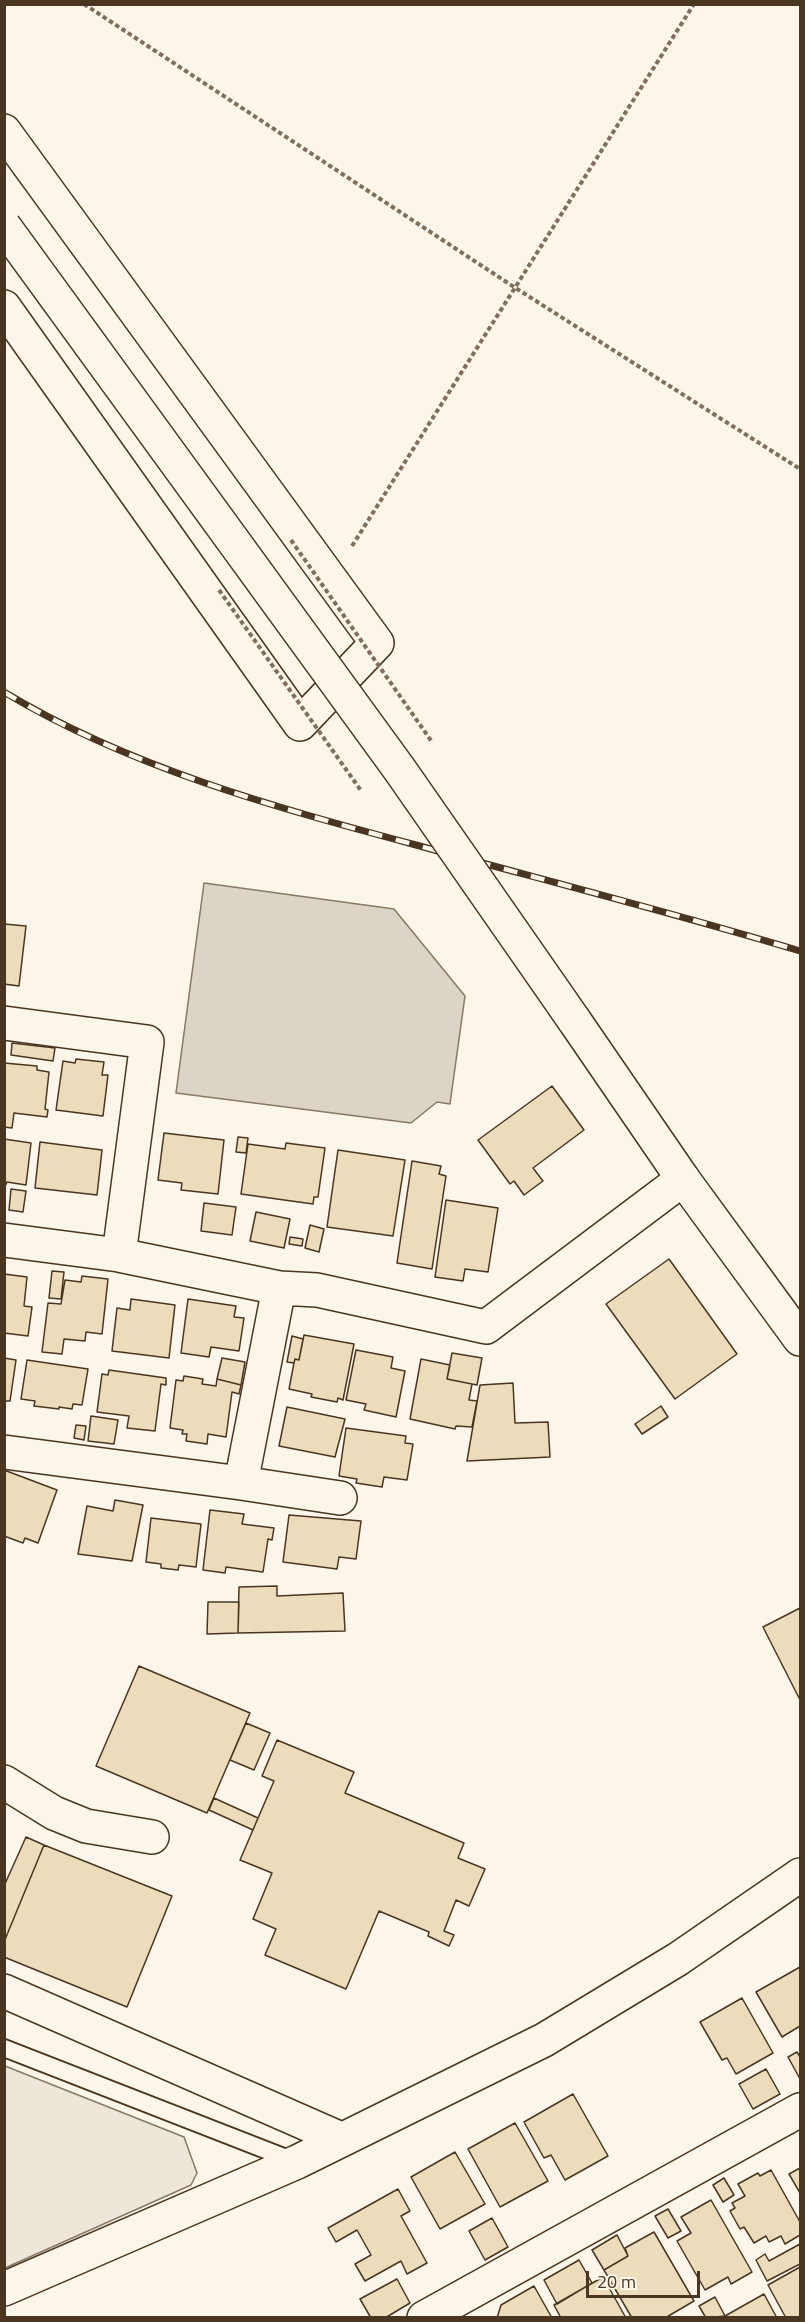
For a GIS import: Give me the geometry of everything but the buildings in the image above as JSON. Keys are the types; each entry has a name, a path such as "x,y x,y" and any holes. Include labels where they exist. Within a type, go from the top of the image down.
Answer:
{"street":[{"path":"4,130 377,643 300,724 4,307"},
{"path":"4,226 400,770 683,1179 801,1339"},
{"path":"4,1023 147,1042 119,1255"},
{"path":"4,1240 119,1255 279,1288 317,1290 486,1327 683,1179"},
{"path":"241,1483 279,1288"},
{"path":"4,1452 340,1498"},
{"path":"4,1782 54,1813 86,1826 152,1837"},
{"path":"4,2289 297,2162 544,2040 678,1959 801,1875"},
{"path":"4,1991 341,2139"},
{"path":"440,2314 801,2110"}],"lane":[{"path":"4,2048 297,2162"}],"path":[{"path":"84,4 514,287 801,469"},
{"path":"331,580 694,4"},
{"path":"291,540 432,742"},
{"path":"219,590 362,792"}],"shaded area":[{"path":"204,883 394,909 465,996 450,1104 437,1102 411,1123 176,1093"},
{"path":"5,2066 184,2137 197,2173 191,2185 5,2268"}],"railway":[{"path":"4,692 102,743 204,783 363,831 800,951"}]}
